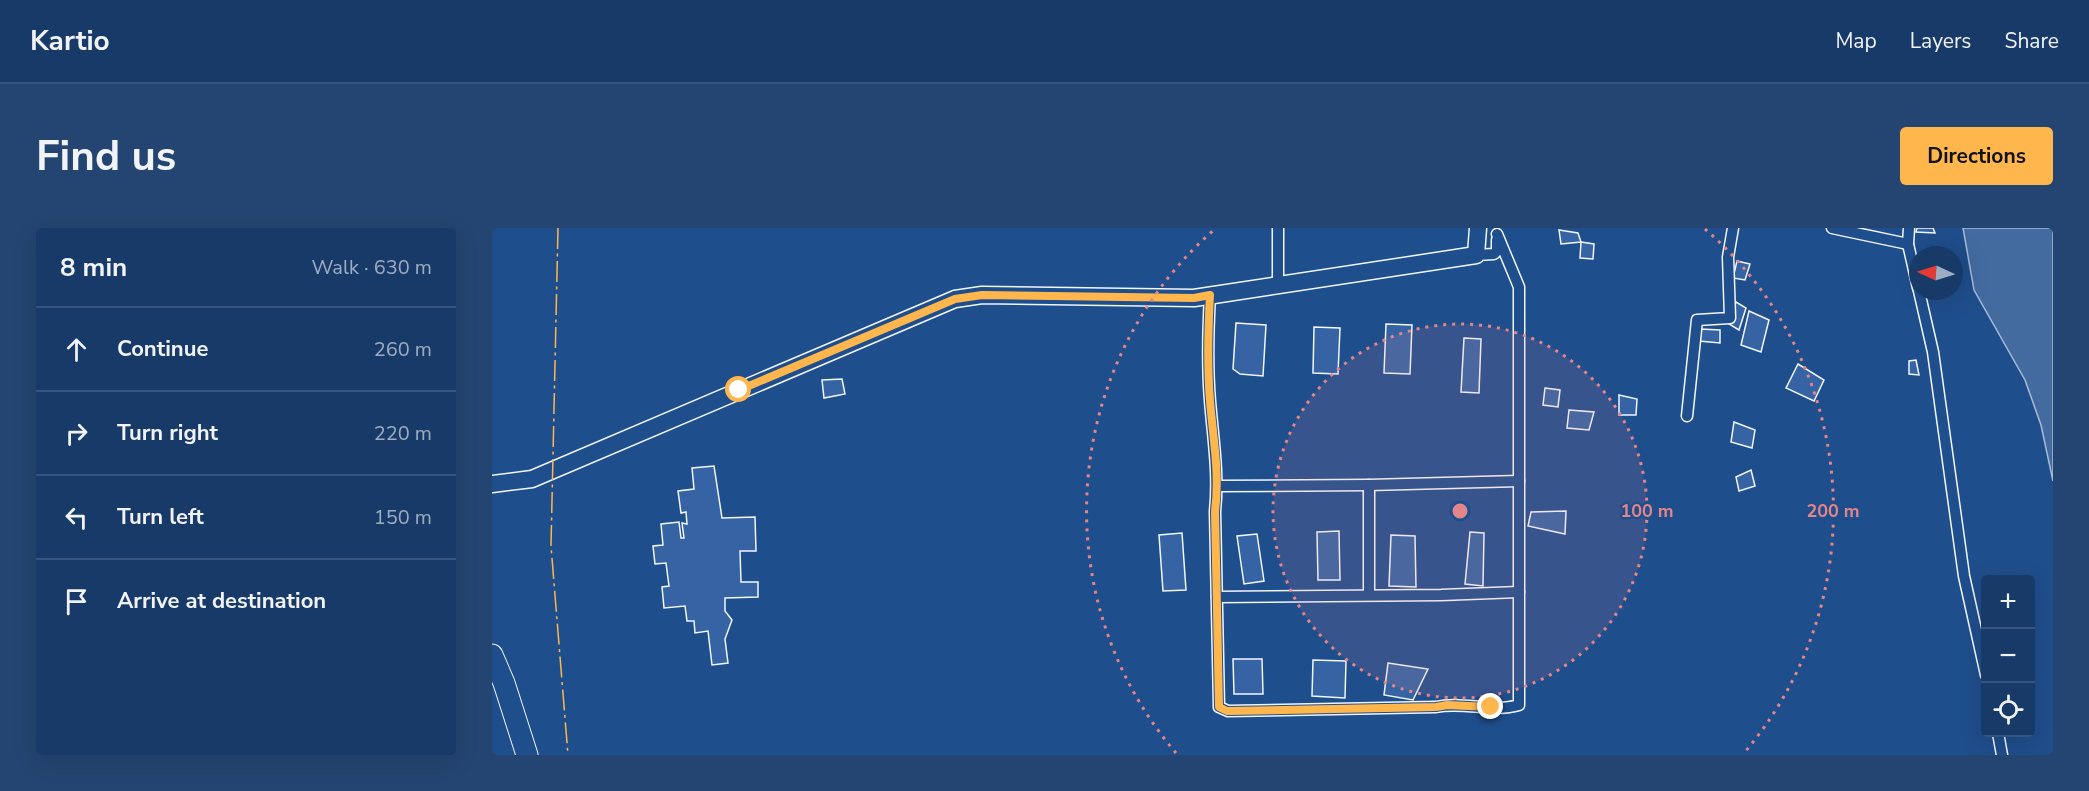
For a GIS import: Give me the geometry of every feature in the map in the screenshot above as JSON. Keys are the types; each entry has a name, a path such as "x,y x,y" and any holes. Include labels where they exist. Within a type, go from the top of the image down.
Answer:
{"highway":[{"path":"492,655 504,683 527,755"}],"street":[{"path":"1278,228 1278,285"},
{"path":"1476,255 1478,228"},
{"path":"1688,416 1697,320 1730,318 1728,258 1733,228"},
{"path":"1832,228 1908,244"},
{"path":"1909,228 1909,248"},
{"path":"1210,295 1208,355 1218,486 1215,511 1219,707 1227,711 1447,705 1506,708 1519,705 1519,287 1498,231"},
{"path":"492,484 532,479 955,299 982,295 1194,298 1494,254 1497,251 1498,231"},
{"path":"1921,300 1933,352 1964,576 1981,652"},
{"path":"1218,486 1369,486 1519,481"},
{"path":"1369,486 1369,595"},
{"path":"1217,597 1519,592"},
{"path":"1999,737 2002,755"}],"water":[{"path":"1963,228 2053,228 2053,481 2041,425 2025,380 1974,290"}],"building":[{"path":"1917,228 1933,228 1935,233 1916,232"},
{"path":"1559,230 1578,233 1581,242 1561,244"},
{"path":"1581,242 1594,244 1593,259 1580,258"},
{"path":"1737,261 1750,264 1745,280 1733,278"},
{"path":"1736,302 1746,308 1739,330 1729,324"},
{"path":"1749,311 1769,320 1761,352 1741,345"},
{"path":"1236,323 1266,325 1263,376 1240,374 1233,369"},
{"path":"1386,324 1412,325 1410,374 1384,373"},
{"path":"1314,327 1340,328 1338,374 1313,373"},
{"path":"1700,329 1720,330 1720,343 1699,341"},
{"path":"1464,338 1481,339 1479,393 1461,392"},
{"path":"1916,360 1919,375 1909,374 1909,361"},
{"path":"1798,364 1824,380 1814,401 1786,388"},
{"path":"842,379 845,394 824,398 822,380"},
{"path":"1545,388 1560,390 1558,407 1543,405"},
{"path":"1619,395 1637,399 1636,415 1619,415"},
{"path":"1569,410 1594,412 1589,430 1567,428"},
{"path":"1734,422 1755,430 1752,448 1731,442"},
{"path":"714,466 722,518 755,517 756,551 740,551 741,582 758,582 758,597 725,598 725,611 732,620 725,639 728,663 712,665 708,631 695,633 694,621 687,621 685,606 664,608 662,587 669,586 666,563 655,564 653,546 663,545 661,524 679,522 681,538 684,538 682,523 687,524 686,512 681,513 678,491 694,489 692,468"},
{"path":"1751,470 1755,486 1739,491 1736,477"},
{"path":"1566,511 1565,534 1528,526 1531,512"},
{"path":"1339,531 1340,580 1318,580 1317,532"},
{"path":"1470,532 1484,533 1483,586 1465,584"},
{"path":"1182,533 1186,590 1163,591 1159,535"},
{"path":"1257,534 1264,581 1244,584 1237,536"},
{"path":"1391,535 1415,536 1416,587 1389,586"},
{"path":"1233,659 1262,659 1263,694 1234,694"},
{"path":"1313,660 1346,661 1345,698 1312,696"},
{"path":"1388,663 1428,669 1413,700 1384,695"}],"power":[{"path":"558,228 551,546 568,755"}],"route":[{"path":"739,390 928,308 955,299 982,295 1194,298 1210,295 1207,344 1218,486 1215,511 1219,707 1227,711 1447,705 1491,707"}]}
